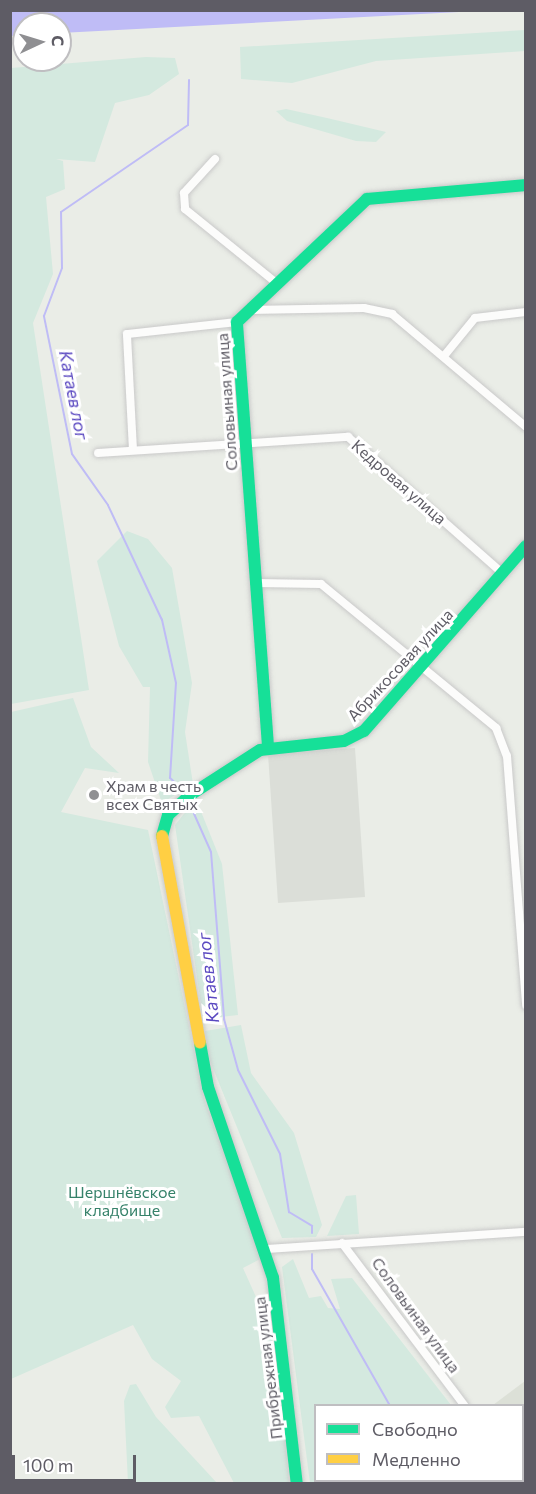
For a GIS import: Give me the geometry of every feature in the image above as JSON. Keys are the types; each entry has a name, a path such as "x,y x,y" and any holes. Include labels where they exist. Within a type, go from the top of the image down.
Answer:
{"street":[{"path":"215,159 183,193 189,214 274,281"},
{"name":"Соловьиная улица","path":"268,746 237,322 274,281 367,199 525,185"},
{"path":"246,310 384,311 444,356 525,427"},
{"path":"444,356 475,318 525,312"},
{"path":"132,450 127,334 237,322"},
{"name":"Кедровая улица","path":"98,453 247,442 354,440 502,573"},
{"name":"Абрикосовая улица","path":"268,746 354,738 423,667 525,546"},
{"path":"256,583 321,584 483,714 503,741 525,1005"},
{"name":"Прибрежная улица","path":"268,746 173,810 164,823 161,845 208,1087 267,1249 283,1328 297,1484"},
{"path":"267,1249 525,1232"},
{"name":"Соловьиная улица","path":"342,1243 463,1404"}],"shaded area":[{"path":"355,748 365,897 278,903 268,754"},
{"path":"525,1381 525,1441 524,1404 494,1404"}],"green space":[{"path":"525,30 525,51 376,61 292,83 241,79 240,47"},
{"path":"146,57 175,58 179,74 149,95 115,103 95,162 56,159 63,161 65,189 46,197 53,274 33,323 89,690 11,704 11,68 12,72 72,72 72,63"},
{"path":"286,109 386,132 376,142 356,141 287,121 276,111"},
{"path":"127,531 148,539 172,568 192,683 185,732 193,784 162,803 148,762 150,687 143,687 119,646 97,561"},
{"name":"Шершнёвское кладбище","path":"73,698 91,747 119,773 85,768 61,812 148,830 204,1099 262,1258 243,1268 277,1344 289,1483 234,1483 199,1416 171,1418 165,1407 181,1381 152,1359 133,1325 11,1379 11,712"},
{"path":"196,799 222,864 238,1015 203,1019 175,825"},
{"path":"241,1025 251,1073 294,1133 322,1225 316,1237 282,1238 208,1056 205,1031"},
{"path":"356,1195 359,1234 327,1236 346,1196"},
{"path":"293,1259 309,1298 321,1296 328,1308 340,1309 331,1279 352,1278 450,1404 314,1404 314,1482 520,1483 310,1483 282,1267"},
{"path":"136,1384 156,1417 217,1483 128,1483 124,1401 130,1385"}],"water":[{"path":"11,10 478,10 72,32 72,12 12,12 11,36"}],"waterway":[{"name":"Катаев лог","path":"183,790 170,778 176,683 162,620 108,505 72,454 44,316 62,268 61,212 188,125 189,80"},
{"name":"Катаев лог","path":"191,807 211,852 224,1019 238,1070 280,1154 289,1212 312,1226 312,1233"},
{"name":"Катаев лог","path":"312,1254 312,1269 389,1404"}],"traffic: fast":[{"path":"268,746 237,322 367,199 526,185"},
{"path":"162,836 168,815 190,795 260,750 344,741 364,731 526,546"},
{"path":"200,1043 208,1087 273,1278 297,1484"}],"traffic: slow":[{"path":"162,836 200,1043"}],"place":[{"name":"Храм в честь всех Святых","path":"94,795"}]}
